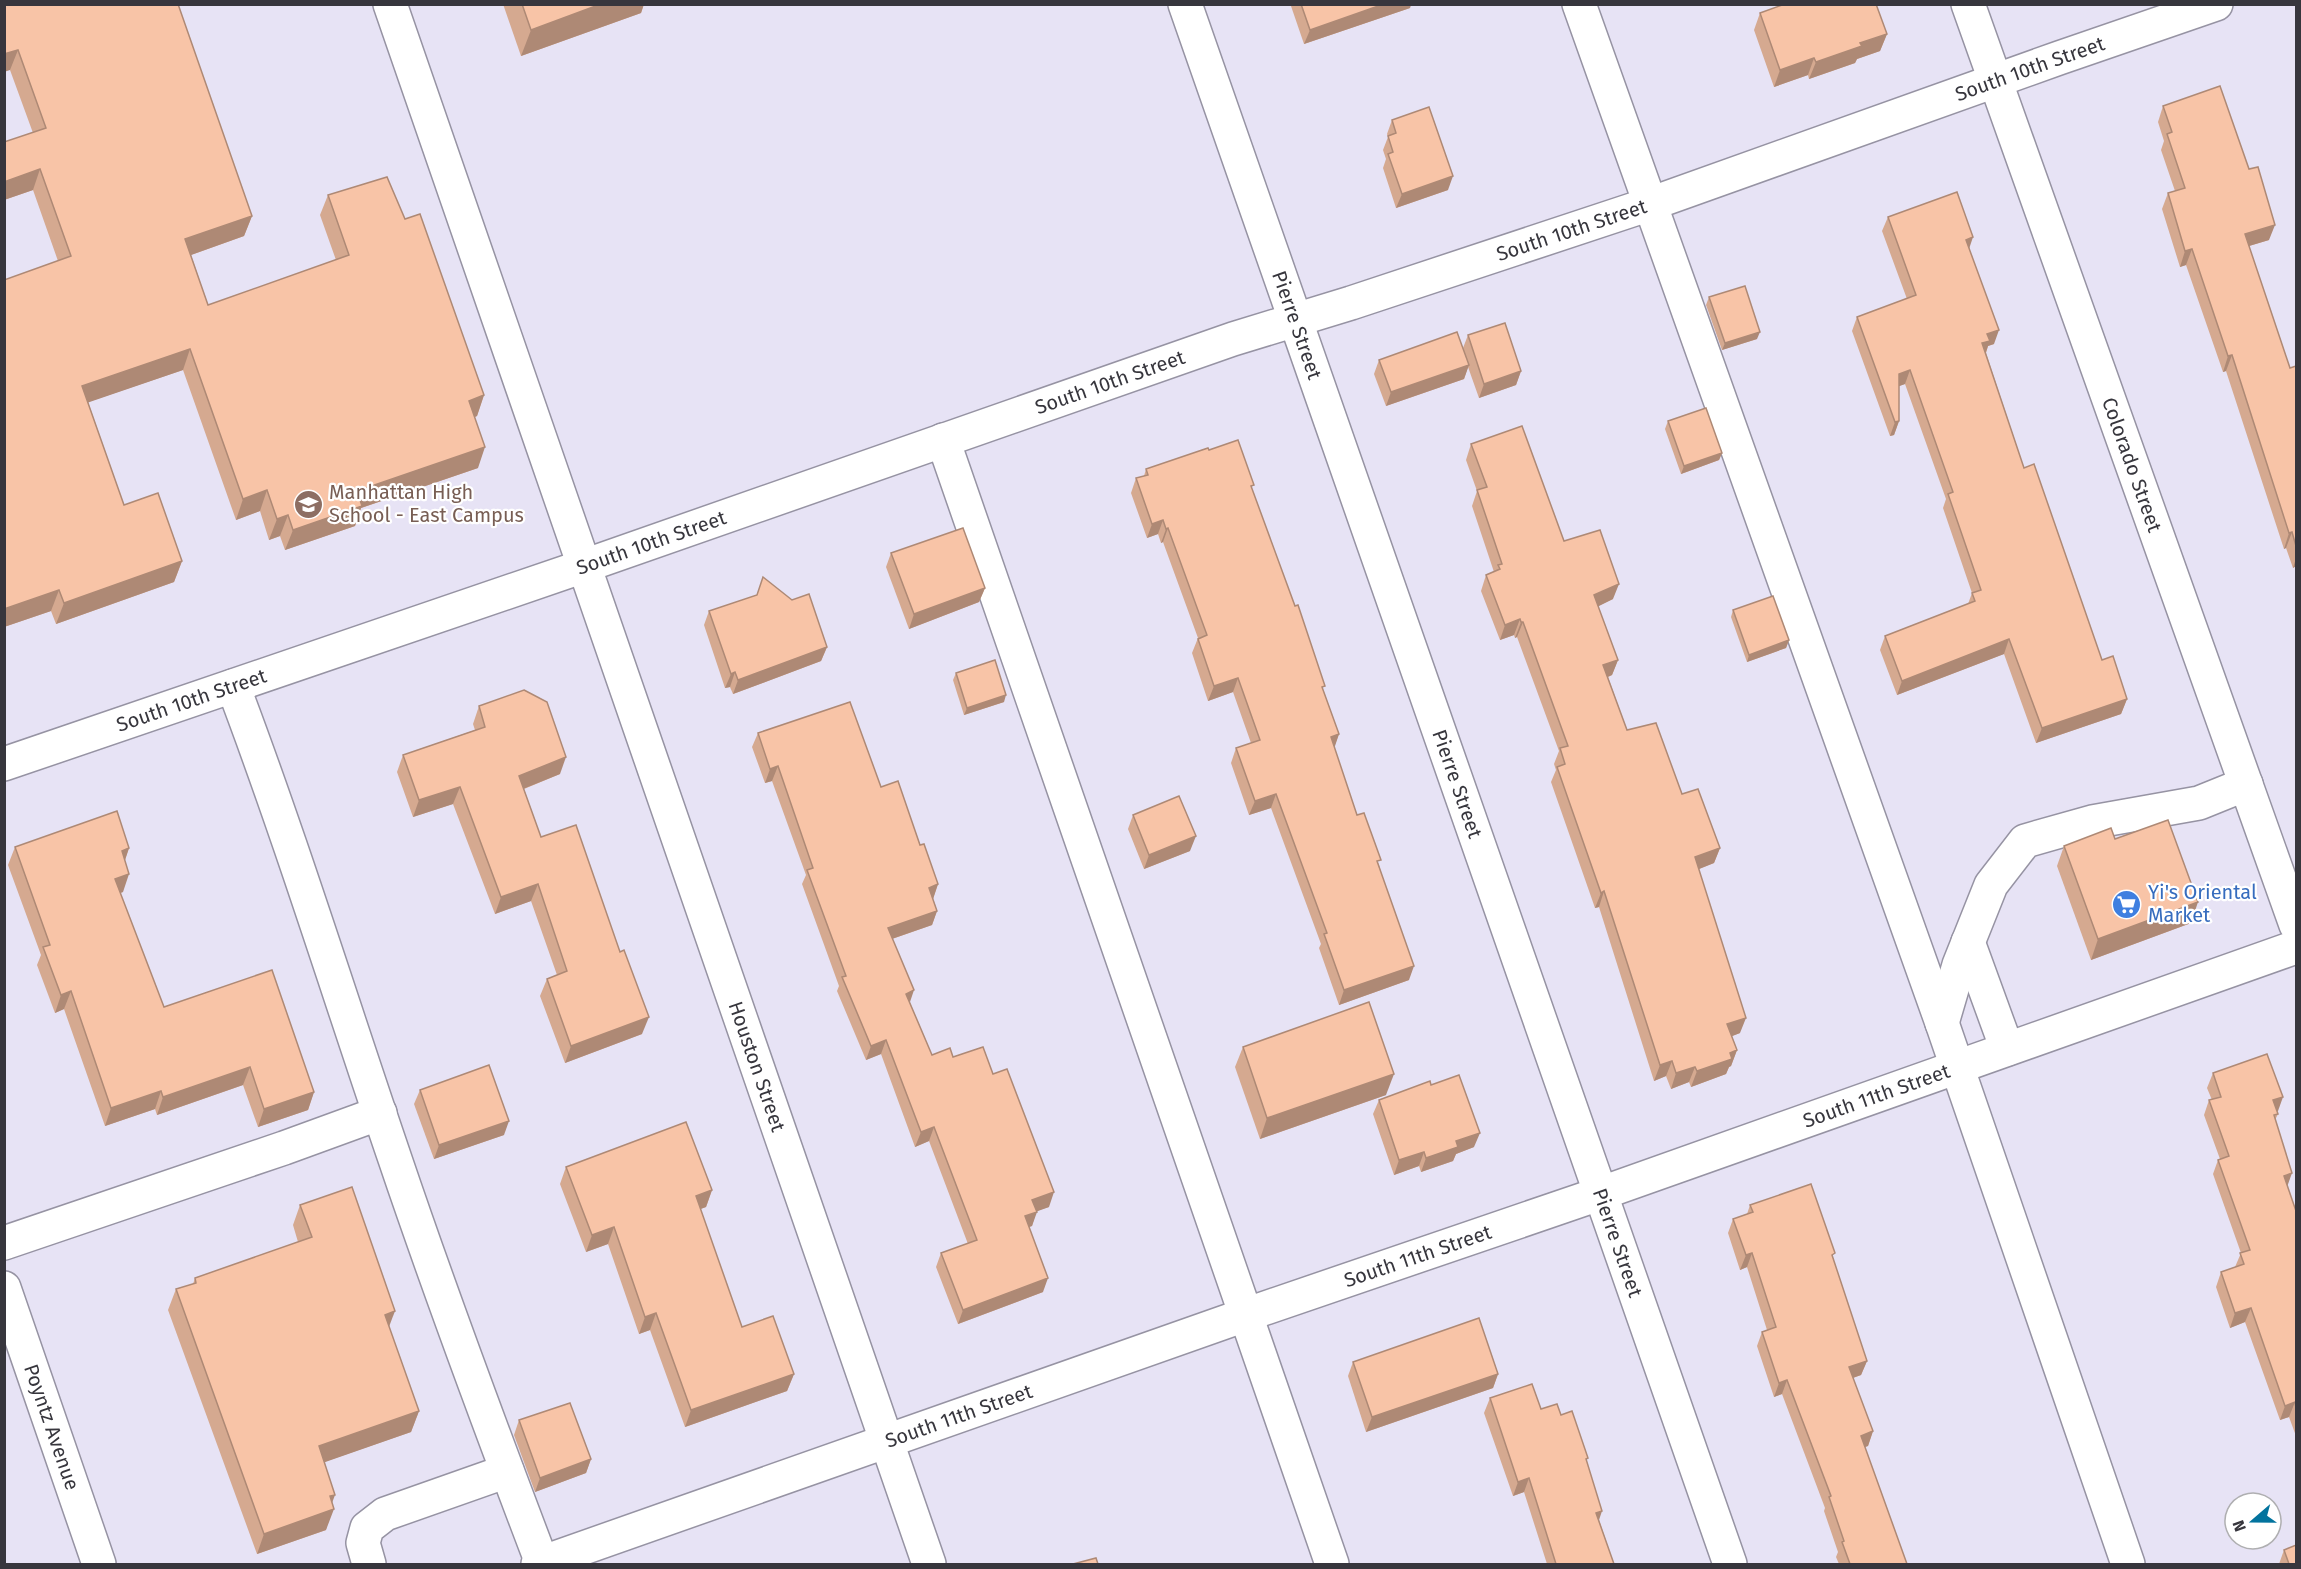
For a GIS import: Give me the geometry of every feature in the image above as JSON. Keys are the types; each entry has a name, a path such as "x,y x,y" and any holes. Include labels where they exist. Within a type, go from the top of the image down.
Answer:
{"street":[{"name":"Houston Street","path":"390,4 929,1564"},
{"name":"Pierre Street","path":"1185,4 1730,1564"},
{"path":"1579,4 1958,1067 2128,1564"},
{"name":"Colorado Street","path":"1968,4 2296,925"},
{"name":"South 10th Street","path":"4,764 584,566 1221,343 1650,204 1994,80 2216,4"},
{"path":"943,440 1332,1564"},
{"path":"233,686 285,827 380,1113 540,1564"},
{"path":"1942,1023 1959,965 1991,885 2025,841 2092,822 2199,803 2246,784"},
{"path":"1968,942 2007,1049"},
{"name":"South 11th Street","path":"540,1564 1245,1315 1599,1194 2296,947"},
{"path":"4,1243 380,1113"},
{"name":"Poyntz Avenue","path":"4,1288 99,1564"},
{"path":"369,1564 363,1543 367,1528 385,1514 507,1471"}],"building":[{"path":"4,4 178,4 252,216 185,239 208,305 349,255 328,195 387,177 405,219 420,214 484,395 469,401 485,447 357,491 362,506 293,530 288,515 277,519 267,490 243,499 190,349 82,386 124,505 158,493 182,561 64,603 59,590 4,609 4,280 71,256 40,169 4,182 4,142 46,128 18,50 4,54"},
{"path":"522,4 601,4 531,30"},
{"path":"1301,4 1384,4 1310,30"},
{"path":"1785,4 1876,4 1887,34 1860,43 1862,46 1816,62 1814,58 1780,70 1760,13"},
{"path":"2220,86 2249,169 2258,167 2275,225 2245,234 2290,368 2296,366 2296,546 2292,532 2289,533 2232,355 2228,356 2192,249 2185,251 2168,193 2185,188 2167,134 2172,132 2163,106"},
{"path":"1429,107 1453,176 1402,194 1388,154 1393,152 1388,136 1396,133 1392,120"},
{"path":"1957,192 1973,237 1966,240 1999,330 1987,334 1990,341 1982,343 2024,468 2034,464 2102,660 2113,656 2127,699 2042,728 2009,639 1902,681 1885,636 1975,601 1972,593 1981,590 1948,494 1953,492 1910,370 1899,374 1899,421 1895,422 1857,317 1916,295 1888,217"},
{"path":"1745,286 1760,332 1725,343 1709,297"},
{"path":"1505,323 1521,371 1484,384 1468,335"},
{"path":"1457,332 1469,365 1391,392 1379,360"},
{"path":"1706,408 1722,453 1684,466 1668,421"},
{"path":"1522,426 1564,541 1600,530 1619,584 1594,595 1618,660 1603,665 1627,730 1656,723 1682,794 1698,789 1720,848 1695,857 1746,1018 1727,1024 1737,1050 1730,1053 1732,1059 1697,1071 1695,1067 1676,1073 1672,1061 1660,1065 1604,891 1601,893 1557,767 1565,764 1560,748 1568,746 1523,622 1520,619 1505,625 1486,575 1500,569 1498,565 1502,564 1477,490 1487,487 1471,444"},
{"path":"1238,440 1254,485 1251,486 1295,606 1298,605 1325,686 1322,687 1339,734 1331,737 1357,815 1364,813 1381,860 1377,861 1414,966 1344,990 1324,934 1327,933 1276,794 1255,801 1236,748 1260,740 1238,678 1214,686 1198,639 1207,635 1168,528 1166,529 1163,520 1152,524 1136,478 1148,475 1146,469"},
{"path":"963,528 985,588 914,614 891,553"},
{"path":"763,577 792,600 809,594 827,647 738,680 735,672 731,674 709,611 757,595"},
{"path":"1773,596 1789,640 1749,655 1733,610"},
{"path":"995,660 1006,695 967,708 956,673"},
{"path":"524,690 547,702 566,757 519,776 541,837 576,825 620,952 624,950 649,1017 571,1046 547,979 567,971 538,884 501,897 460,787 419,800 403,755 485,727 479,706"},
{"path":"850,702 881,787 898,781 920,845 924,844 938,884 929,888 937,911 888,928 914,990 906,994 932,1055 950,1048 953,1057 983,1047 993,1074 1007,1069 1054,1192 1032,1200 1037,1212 1025,1216 1048,1278 963,1310 941,1253 977,1240 934,1127 921,1132 886,1040 871,1046 842,977 846,976 807,870 813,868 778,766 770,769 758,733"},
{"path":"1179,796 1196,836 1149,855 1133,815"},
{"path":"117,811 129,848 122,851 129,874 115,879 164,1007 272,970 314,1092 264,1109 250,1067 163,1097 161,1091 111,1108 71,991 61,995 43,947 50,945 15,847"},
{"name":"Yi's Oriental Market","path":"2168,820 2198,902 2098,939 2064,846 2111,828 2115,839"},
{"path":"1369,1002 1394,1074 1267,1118 1243,1047"},
{"path":"2267,1054 2283,1097 2273,1100 2278,1114 2274,1115 2292,1173 2284,1176 2296,1211 2296,1408 2295,1402 2285,1406 2251,1308 2235,1313 2221,1272 2244,1264 2240,1253 2250,1250 2218,1160 2229,1156 2209,1100 2221,1097 2213,1073"},
{"path":"489,1065 509,1121 439,1145 420,1090"},
{"path":"1459,1075 1480,1133 1456,1141 1458,1147 1426,1158 1424,1152 1399,1160 1379,1100 1430,1081 1431,1085"},
{"path":"686,1122 712,1190 696,1196 742,1327 773,1316 794,1374 691,1410 656,1313 645,1317 614,1227 592,1235 566,1167"},
{"path":"1811,1184 1835,1253 1832,1255 1867,1361 1849,1367 1873,1431 1861,1436 1907,1564 1850,1564 1829,1497 1831,1496 1787,1380 1779,1383 1762,1332 1776,1327 1752,1253 1746,1255 1733,1219 1753,1212 1750,1205"},
{"path":"352,1187 395,1311 385,1315 419,1411 319,1446 335,1495 330,1496 334,1509 264,1534 176,1289 196,1283 195,1278 312,1237 300,1205"},
{"path":"1479,1318 1498,1374 1372,1417 1353,1362"},
{"path":"1532,1384 1541,1409 1557,1404 1561,1415 1572,1411 1588,1458 1586,1459 1602,1511 1596,1513 1614,1564 1556,1564 1529,1478 1518,1482 1490,1398"},
{"path":"570,1403 591,1459 540,1478 519,1420"},
{"path":"2296,1545 2296,1564 2289,1564 2284,1550"},
{"path":"1096,1558 1098,1564 1073,1564"}],"place":[{"name":"Manhattan High School - East Campus","path":"308,504"},
{"name":"Yi's Oriental Market","path":"2127,904"}]}
